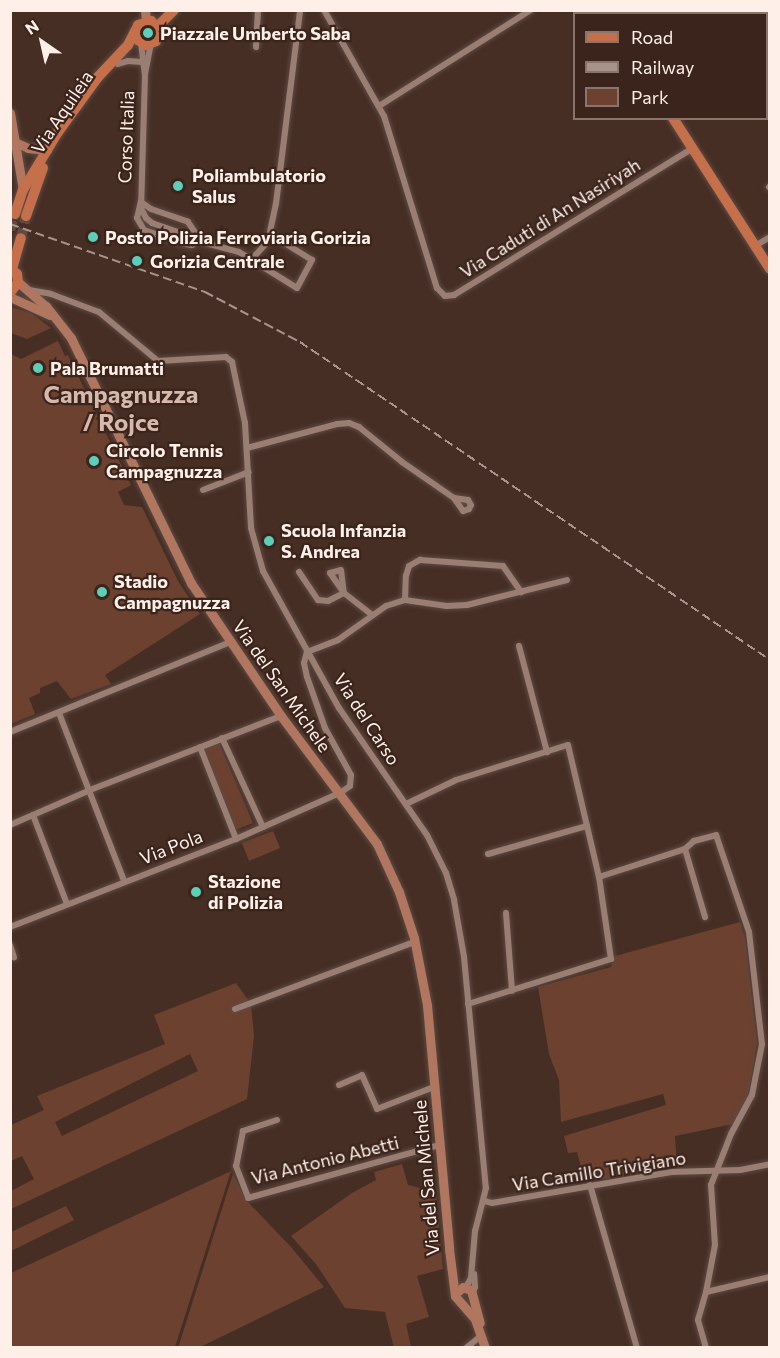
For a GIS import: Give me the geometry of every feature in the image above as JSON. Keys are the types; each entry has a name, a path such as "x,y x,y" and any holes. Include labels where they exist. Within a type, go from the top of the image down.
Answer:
{"main road":[{"path":"150,20 165,10"},
{"path":"146,44 136,32 138,25 174,10"},
{"path":"118,64 159,37 150,20"},
{"name":"Via Aquileia","path":"118,64 90,94 54,148 21,215 23,190 47,150 86,93 136,32"},
{"path":"10,114 17,143 23,190"},
{"path":"674,120 770,269"},
{"path":"17,143 28,148 47,150"},
{"path":"21,238 11,268 18,282 10,295 55,317"},
{"name":"Via del San Michele","path":"18,282 55,317 71,338 174,552 281,716 377,844 399,892 414,942 427,1005 451,1265 466,1291 485,1347"},
{"name":"Via del San Michele","path":"466,1291 456,1299 463,1304 481,1334"}],"street":[{"path":"256,47 258,10"},
{"path":"252,259 262,252 270,234 276,204 300,10"},
{"name":"Via Caduti di An Nasiriyah","path":"324,10 388,126 437,288 445,296 454,295 691,149"},
{"path":"379,106 531,10"},
{"name":"Corso Italia","path":"145,75 142,62 146,44"},
{"name":"Corso Italia","path":"141,201 146,44"},
{"path":"118,64 128,61 142,62"},
{"path":"141,201 142,212 153,223 239,252 297,288 312,260 270,234"},
{"path":"141,201 151,209 188,222 198,237"},
{"path":"755,246 770,237"},
{"name":"Via del Carso","path":"28,290 51,294 99,312 158,362 230,359 245,423 251,528 263,571 339,708 434,848 454,900 464,957 486,1188 475,1231 473,1270 475,1287 466,1291"},
{"path":"247,448 337,424 349,423 358,426 402,462 454,498"},
{"path":"203,490 249,473"},
{"path":"405,600 406,576 409,566 420,560 503,566 521,592"},
{"path":"298,572 318,600 328,601 344,593 372,615"},
{"path":"340,794 350,786 351,775 325,728 307,677 304,663 307,652 338,640 386,606 405,600 457,606 567,580"},
{"path":"10,732 231,642"},
{"path":"519,646 547,752"},
{"path":"59,713 124,881"},
{"path":"10,825 90,790 281,716"},
{"path":"222,738 263,827"},
{"path":"406,804 456,780 568,745 598,877 611,959 468,1005"},
{"path":"200,747 236,839"},
{"name":"Via Pola","path":"10,927 236,839 340,794"},
{"path":"33,815 67,904"},
{"path":"488,854 587,826"},
{"path":"598,877 684,849 694,841 716,836 749,932 762,1044 752,1095 731,1134 711,1185 715,1245 698,1320 706,1347"},
{"path":"684,849 705,917"},
{"path":"506,913 512,991"},
{"path":"235,1009 414,942"},
{"path":"10,945 14,957"},
{"name":"Via del San Michele","path":"339,1086 362,1075 377,1109 434,1087"},
{"name":"Via Antonio Abetti","path":"277,1120 243,1131 236,1166 248,1198 439,1145"},
{"name":"Via Camillo Trivigiano","path":"484,1201 492,1203 671,1172 718,1171 770,1164"},
{"path":"590,1185 636,1347"},
{"path":"706,1292 770,1276"},
{"path":"466,1347 481,1334"}],"green space":[{"path":"10,307 31,313 51,328 27,339 11,333"},
{"path":"58,341 65,356 68,355 131,485 118,492 124,505 142,507 178,581 200,614 105,675 111,684 71,699 57,681 40,688 40,693 29,698 35,714 11,724 11,354 21,359"},
{"path":"219,743 253,823 235,830 204,748"},
{"path":"273,831 280,848 249,861 242,843"},
{"path":"740,922 745,938 757,1043 748,1096 733,1124 675,1136 677,1167 585,1182 577,1152 568,1153 564,1136 666,1105 663,1094 561,1122 559,1080 549,1054 538,987 611,967 615,956"},
{"path":"236,983 251,1004 254,1036 247,1099 11,1209 11,1191 34,1179 22,1156 11,1161 11,1125 44,1110 37,1096 165,1044 154,1015","holes":["190,1054 198,1071 62,1136 55,1122"]},
{"path":"402,1164 408,1185 436,1192 443,1269 417,1276 429,1317 406,1324 411,1347 394,1348 385,1312 345,1308 316,1264 291,1236 352,1193 376,1180 374,1172"},
{"path":"231,1171 175,1347 11,1347 11,1273"},
{"path":"233,1174 246,1200 291,1247 324,1287 200,1347 178,1348"},
{"path":"66,1206 74,1220 11,1251 11,1232"}],"tunnel":[{"path":"10,230 15,214"},
{"path":"21,238 26,216"}],"railway":[{"path":"10,224 205,292 300,342 770,660"}],"place":[{"name":"Piazzale Umberto Saba","path":"148,33"},
{"name":"Poliambulatorio Salus","path":"178,186"},
{"name":"Posto Polizia Ferroviaria Gorizia","path":"93,237"},
{"name":"Gorizia Centrale","path":"137,261"},
{"name":"Pala Brumatti","path":"38,368"},
{"name":"Circolo Tennis Campagnuzza","path":"94,461"},
{"name":"Scuola Infanzia S. Andrea","path":"269,541"},
{"name":"Stadio Campagnuzza","path":"102,592"},
{"name":"Stazione di Polizia","path":"196,892"}],"district":[{"name":"Campagnuzza / Rojce","path":"121,408"}]}
